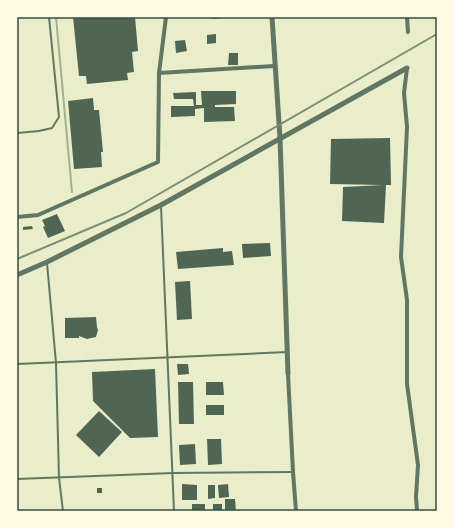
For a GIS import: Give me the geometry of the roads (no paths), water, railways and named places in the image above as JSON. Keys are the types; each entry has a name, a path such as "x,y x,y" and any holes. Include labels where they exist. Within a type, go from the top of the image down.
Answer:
{"street":[{"path":"17,217 38,215 158,162 159,73 166,17"},
{"path":"272,17 274,66 280,138 288,374 296,511"},
{"path":"407,17 408,32"},
{"path":"159,73 274,66"},
{"path":"17,275 47,262 161,205 407,68"},
{"path":"407,68 404,93 406,127 401,257 407,300 407,384 418,465 416,497 417,511"}],"lane":[{"path":"17,133 52,128 58,117 49,17"},
{"path":"161,205 174,511"},
{"path":"47,262 56,363 59,478 63,511"},
{"path":"17,364 288,352"},
{"path":"17,479 173,473 293,472"}],"waterway":[{"path":"56,17 72,192"}],"railway":[{"path":"17,259 126,213 437,34"}]}
